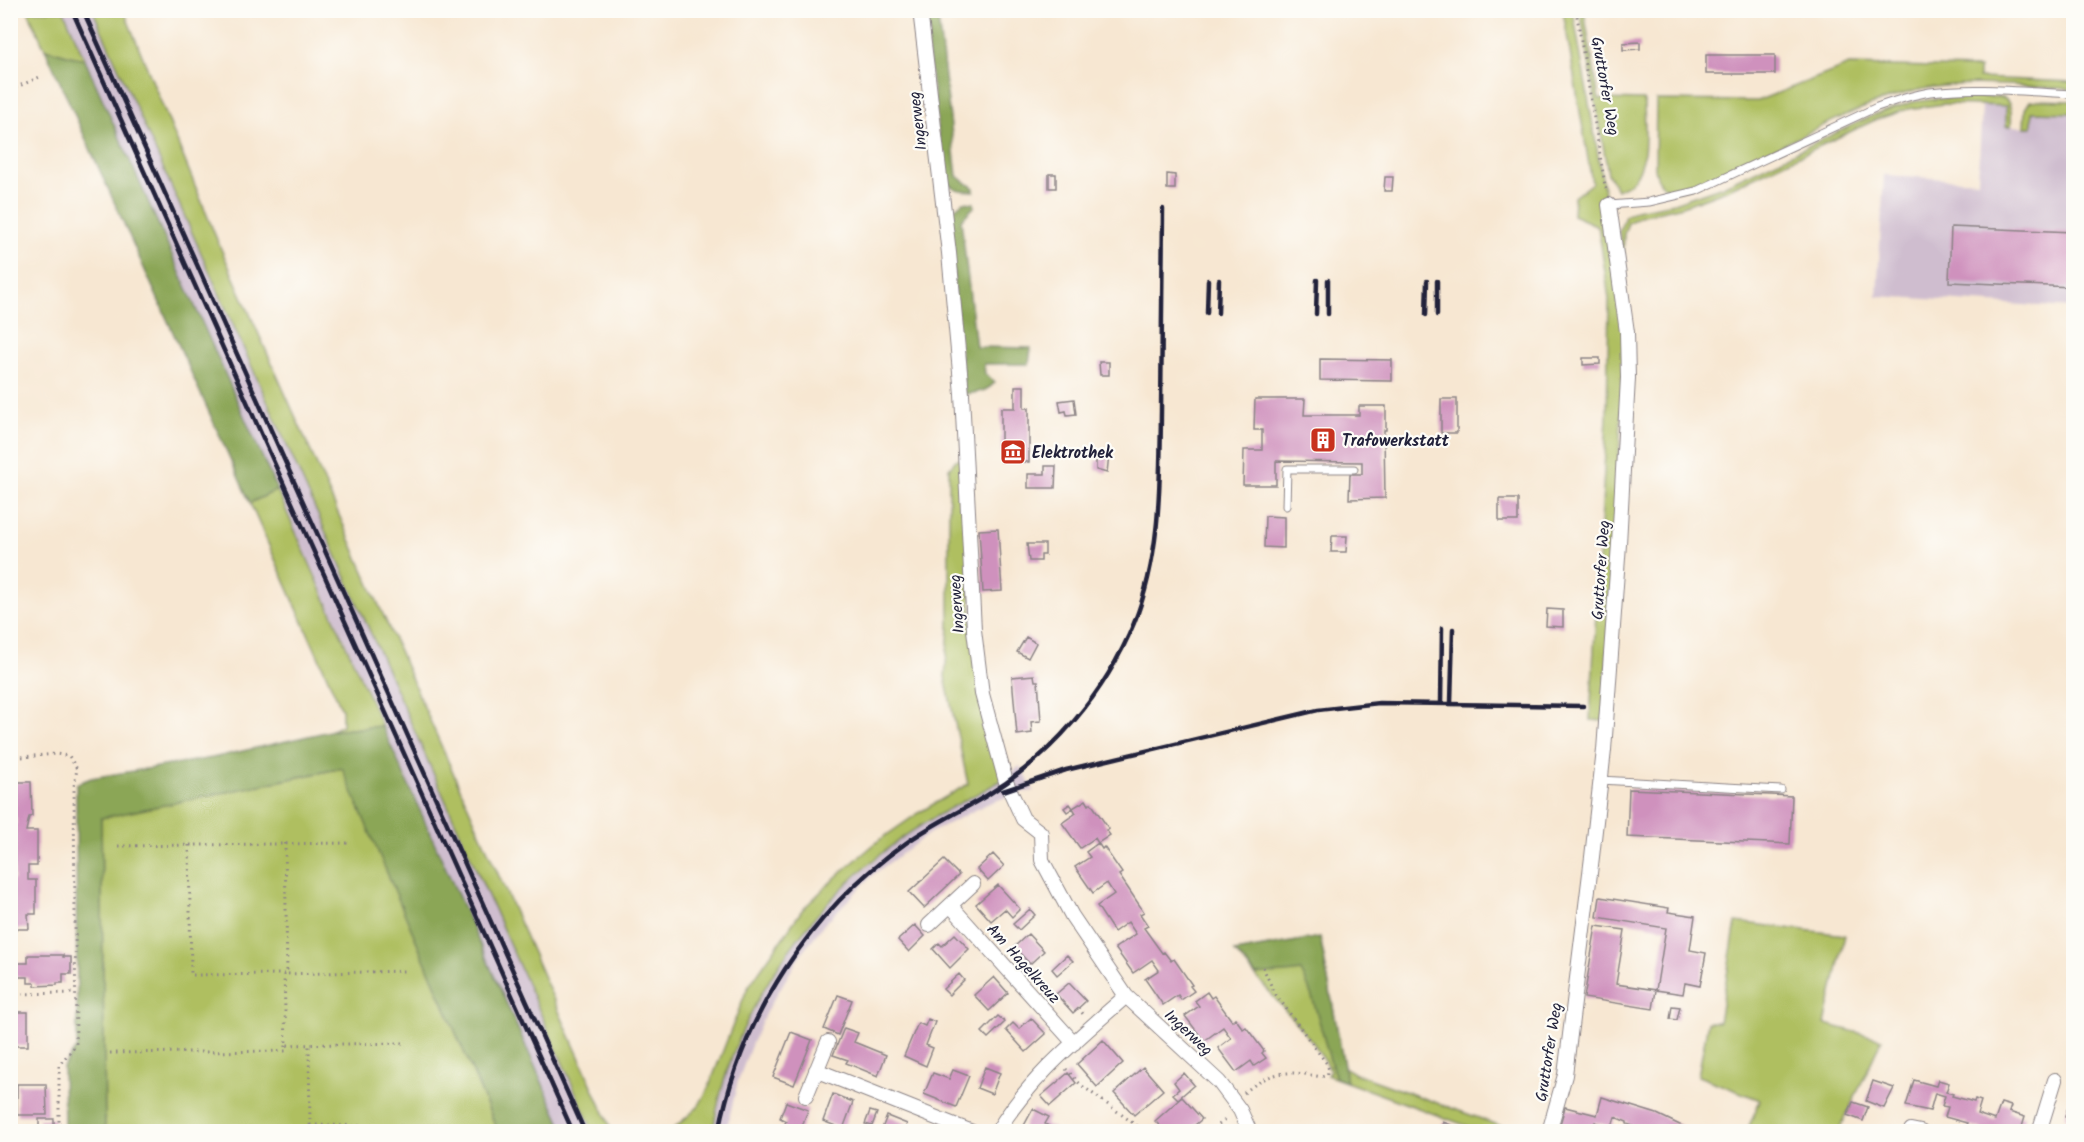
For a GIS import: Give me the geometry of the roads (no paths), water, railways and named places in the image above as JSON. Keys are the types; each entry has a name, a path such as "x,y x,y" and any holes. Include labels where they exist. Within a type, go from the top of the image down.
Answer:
{"street":[{"name":"Ingerweg","path":"920,10 949,254 960,370 969,502 973,620 982,694 993,738 1009,788 1023,819 1041,833 1042,860 1072,916 1126,996 1219,1082 1237,1106 1250,1131"},
{"name":"Gruttorfer Weg","path":"1549,1131 1565,1075 1600,780 1618,555 1628,378 1627,332 1609,205"},
{"path":"930,925 973,884"},
{"name":"Am Hagelkreuz","path":"951,906 1074,1043"},
{"path":"997,1131 1030,1084 1126,996"},
{"path":"806,1096 828,1042"},
{"path":"816,1070 972,1131"},
{"path":"2039,1131 2055,1080"},
{"path":"10,1130 15,1131"}],"lane":[{"path":"1609,205 1649,202 1696,191 1877,107 1902,98 1929,92 1955,90 2073,94"},
{"path":"1286,506 1287,469 1354,469"},
{"path":"1600,780 1781,790"}],"railway":[{"path":"72,10 573,1132"},
{"path":"83,10 585,1132"},
{"path":"719,1132 729,1089 744,1047 785,969 810,934 871,870 906,843 986,796 1033,762 1074,721 1092,698 1122,649 1143,598 1157,519 1161,439 1163,209"},
{"path":"1207,313 1208,280"},
{"path":"1218,313 1219,280"},
{"path":"1316,314 1317,280"},
{"path":"1328,280 1328,314"},
{"path":"1426,315 1427,281"},
{"path":"1437,281 1437,315"},
{"path":"1441,703 1442,628"},
{"path":"1451,703 1453,629"},
{"path":"1003,791 1066,770 1318,710 1379,703 1583,706"}],"place":[{"name":"Trafowerkstatt","path":"1323,440"},
{"name":"Elektrothek","path":"1013,452"}]}
